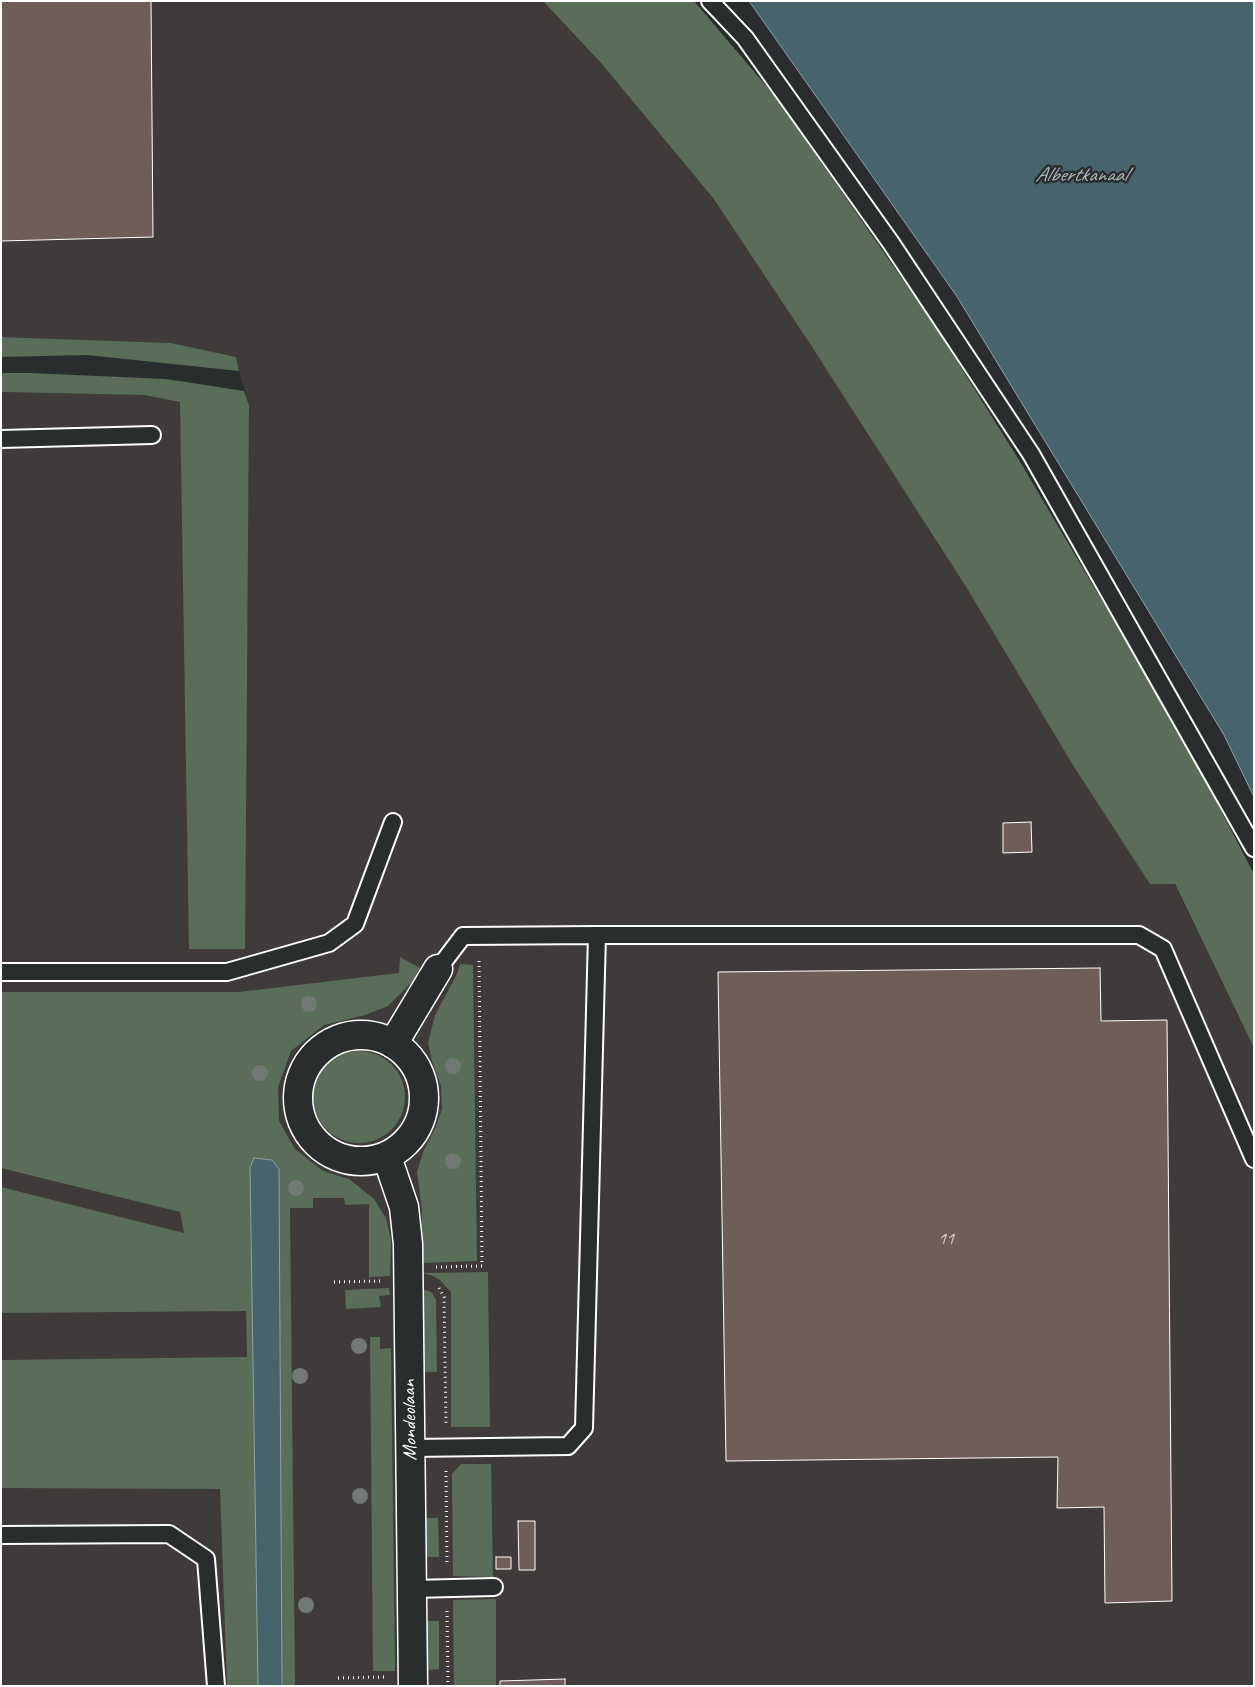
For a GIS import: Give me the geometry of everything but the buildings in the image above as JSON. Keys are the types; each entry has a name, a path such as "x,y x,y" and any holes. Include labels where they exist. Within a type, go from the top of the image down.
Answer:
{"street":[{"path":"393,1044 438,968"},
{"path":"358,1035 376,1037 393,1044 407,1054 417,1069 423,1085 424,1102 421,1119 413,1135 402,1148 387,1157 369,1162 350,1161 332,1156 317,1145 306,1130 299,1113 297,1095 301,1077 310,1060 323,1047 339,1038 358,1035"},
{"name":"Mondeolaan","path":"387,1157 404,1207 408,1244 413,1686"}],"lane":[{"path":"710,1 745,38 885,235 1031,454 1254,848"},
{"path":"1,439 152,435"},
{"path":"1,972 228,972 329,943 355,924 393,822"},
{"path":"410,1448 568,1446 584,1428 597,935"},
{"path":"438,968 463,936 1140,935 1164,949 1254,1159"},
{"path":"1,1535 169,1534 206,1559 216,1686"},
{"path":"412,1589 494,1587"}],"path":[{"path":"408,1268 482,1266 479,936"},
{"path":"334,1282 383,1281"},
{"path":"431,1284 439,1287 444,1297 448,1686"},
{"path":"338,1678 386,1677"}],"shaded area":[{"path":"1,1 543,1 601,63 713,198 812,347 968,590 1074,767 1150,884 1174,884 1254,1048 1254,1686 1,1686 1,392 144,395 180,402 249,404 235,357 171,343 1,337"}],"green space":[{"path":"543,1 694,1 774,95 931,320 1016,455 1181,734 1254,874 1254,1048 1175,884 1150,884 1074,767 968,590 812,347 713,198 601,63"},
{"path":"1,337 171,343 236,357 239,371 87,355 1,357"},
{"path":"1,373 166,379 244,391 249,405 245,949 189,949 180,402 144,395 1,392"},
{"path":"400,957 420,968 413,981 388,1006 365,1015 324,1025 291,1051 278,1087 279,1121 295,1149 323,1171 349,1179 374,1199 386,1218 391,1240 390,1276 369,1277 369,1204 345,1205 344,1198 313,1198 313,1208 290,1208 295,1686 227,1686 220,1489 1,1488 1,1360 247,1357 246,1311 1,1313 1,1187 184,1233 180,1212 1,1168 1,992 239,992 399,973"},
{"path":"460,964 473,965 477,1261 421,1263 422,1209 417,1172 423,1152 435,1129 442,1109 441,1086 428,1043 435,1015 457,974"},
{"path":"350,1051 368,1051 385,1058 398,1071 405,1088 405,1106 398,1123 385,1136 368,1143 350,1143 333,1136 320,1123 313,1106 313,1088 320,1071 333,1058"},
{"path":"488,1272 490,1427 451,1427 451,1292 440,1280 422,1273"},
{"path":"389,1288 390,1295 379,1296 381,1307 346,1309 345,1290"},
{"path":"422,1289 431,1292 436,1299 437,1372 423,1372"},
{"path":"370,1337 380,1337 380,1349 391,1348 395,1671 373,1671"},
{"path":"461,1464 491,1464 493,1577 453,1576 452,1474"},
{"path":"425,1518 438,1518 439,1557 425,1557"},
{"path":"496,1599 496,1686 454,1686 453,1600"},
{"path":"426,1621 439,1621 439,1669 427,1670"}],"water":[{"name":"Albertkanaal","path":"749,1 1254,1 1254,797 1224,735 956,295"},
{"path":"254,1158 272,1160 279,1169 282,1686 258,1686 250,1168"}]}
